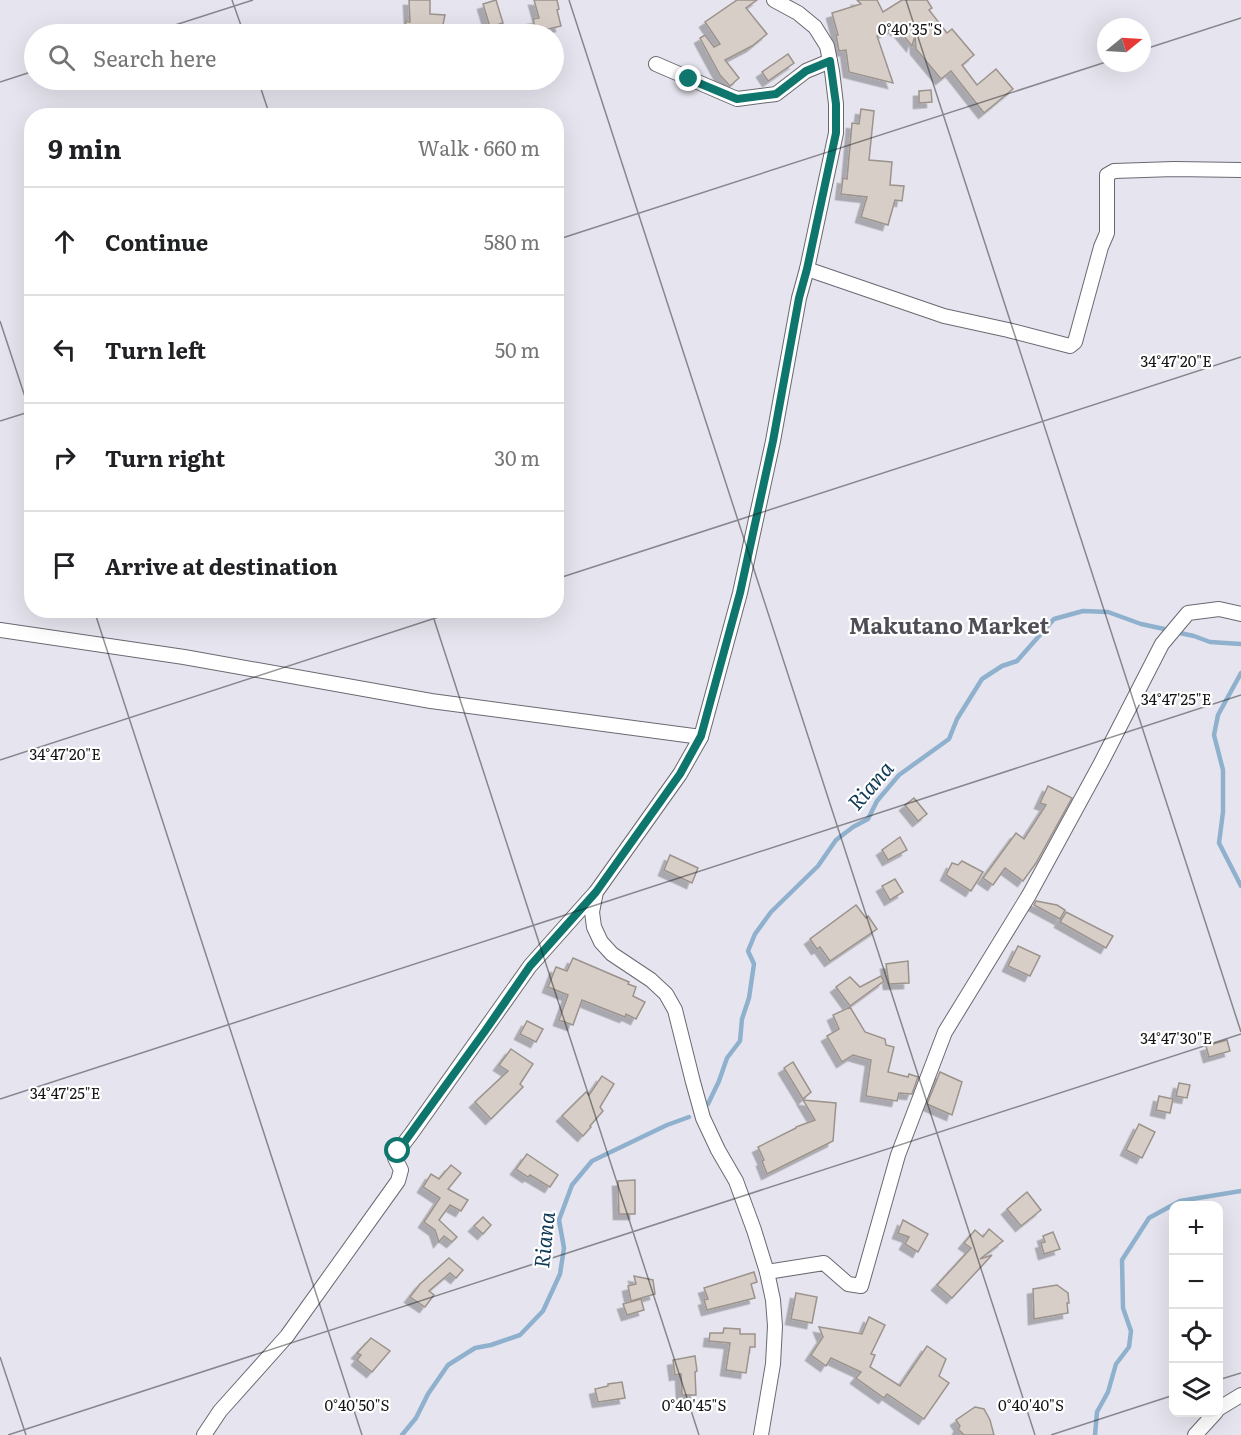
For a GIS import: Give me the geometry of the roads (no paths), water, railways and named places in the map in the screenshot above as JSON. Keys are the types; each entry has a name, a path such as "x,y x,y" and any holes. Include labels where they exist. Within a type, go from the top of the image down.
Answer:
{"street":[{"path":"204,1435 220,1411 287,1336 398,1181 401,1170 395,1158 398,1151 530,966 596,892 680,774 701,736 740,593 773,441 799,298 836,133 836,104 827,46 815,27 798,13 774,0"},
{"path":"656,64 737,99 776,94 806,71 830,61"},
{"path":"807,269 944,316 1070,346 1075,342 1101,247 1107,233 1107,175 1114,171 1241,170"},
{"path":"767,1272 824,1263 848,1284 861,1286 898,1155 945,1032 1029,895 1101,763 1162,644 1188,613 1219,609 1241,614"},
{"path":"0,630 184,657 431,701 701,736"},
{"path":"596,892 592,912 594,927 601,942 612,954 651,980 666,994 675,1010 704,1118 718,1150 736,1181 767,1272 773,1300 775,1326 773,1364 761,1435"},
{"path":"1223,1407 1241,1395"},
{"path":"1195,1435 1212,1417"}],"waterway":[{"name":"Riana","path":"708,1104 727,1058 740,1041 742,1019 749,998 754,964 748,951 755,934 771,912 818,866 836,840 868,819 877,801 899,775 949,739 957,719 982,679 1002,666 1017,661 1054,619 1083,611 1108,612 1141,624 1169,630"},
{"name":"Riana","path":"1175,632 1210,642 1241,644"},
{"path":"1241,673 1218,715 1214,735 1223,770 1223,812 1219,843 1241,886"},
{"name":"Riana","path":"402,1435 416,1418 428,1394 448,1365 475,1348 520,1335 543,1311 560,1274 564,1248 559,1220 572,1185 592,1161 667,1125 689,1117"},
{"path":"1095,1435 1097,1412 1108,1392 1116,1364 1129,1347 1131,1331 1123,1308 1122,1260 1149,1218 1180,1201 1241,1191"}],"district":[{"name":"Makutano Market","path":"949,626"}]}
